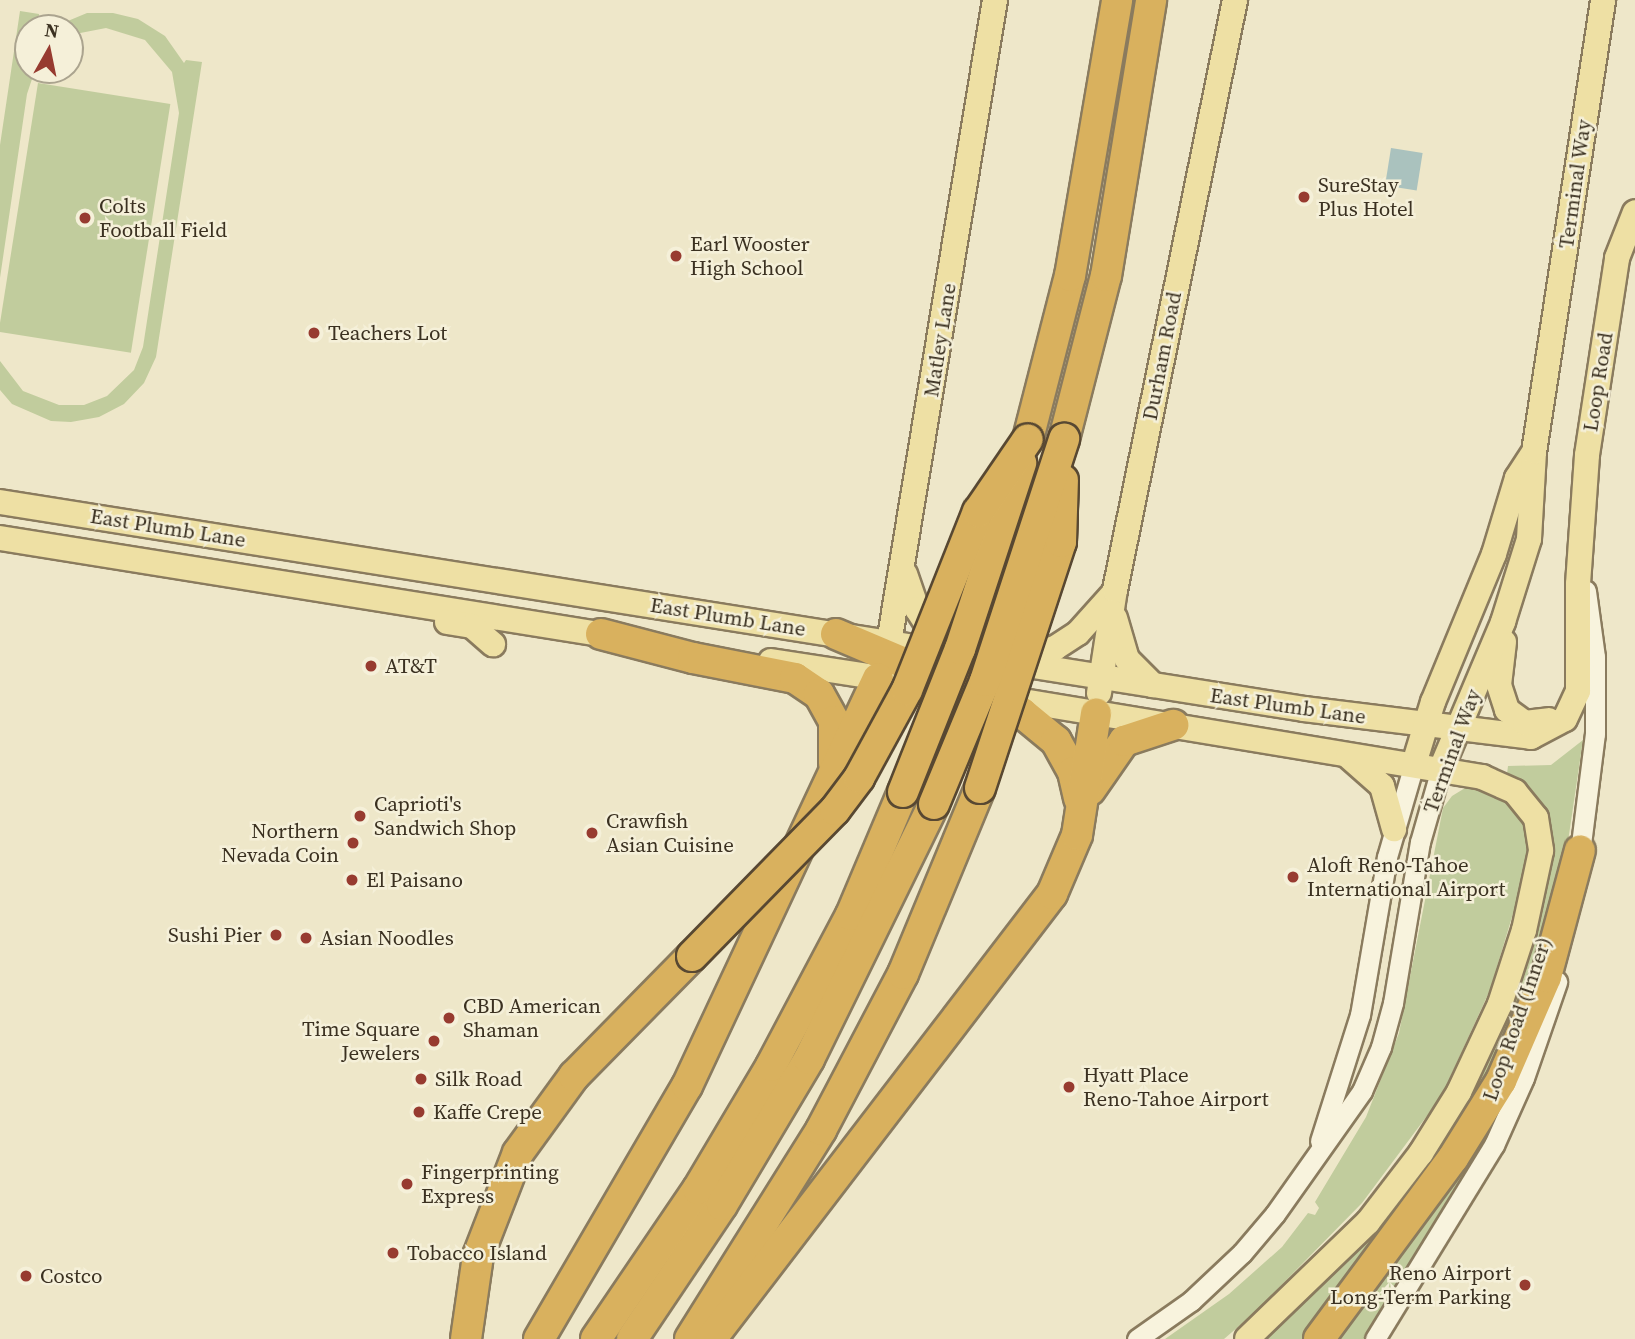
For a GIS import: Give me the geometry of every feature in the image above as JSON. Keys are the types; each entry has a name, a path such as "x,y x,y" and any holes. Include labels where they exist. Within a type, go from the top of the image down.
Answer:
{"highway":[{"path":"596,1339 692,1199 771,1066 851,915 903,792 969,623 1028,439 1070,276 1116,0"},
{"path":"632,1339 722,1205 809,1059 934,804 985,681 1064,439 1106,276 1151,0"},
{"path":"466,1336 478,1256 518,1153 574,1076 827,818 859,778 907,690 978,512 1028,439"},
{"path":"690,1339 821,1130 903,974 980,789 1061,542 1064,439"},
{"path":"601,634 693,658 785,674 808,685 828,707 837,736 827,790"},
{"path":"836,634 884,661 944,662 981,682 1056,741 1073,772 1080,809"},
{"path":"538,1339 687,1086 827,790 884,661"},
{"path":"711,1339 1021,940 1067,865 1097,713"},
{"path":"1080,809 1100,771 1124,741 1172,725"},
{"path":"1319,1339 1453,1158 1501,1082 1545,976 1580,850"}],"main road":[{"name":"Matley Lane","path":"884,661 904,570 995,0"},
{"name":"Durham Road","path":"1097,713 1114,599 1235,0"},
{"name":"Terminal Way","path":"1441,769 1514,594 1532,518 1534,452 1603,0"},
{"name":"Loop Road","path":"1579,681 1579,555 1587,455 1617,258 1635,212"},
{"name":"Terminal Way","path":"1414,764 1425,724 1494,554 1517,478 1534,452"},
{"name":"East Plumb Lane","path":"0,502 836,634"},
{"name":"East Plumb Lane","path":"0,537 840,672 884,661 981,682 1097,713 1414,764 1505,785 1536,818 1541,851 1513,967 1473,1066 1421,1153 1339,1254 1247,1339"},
{"path":"904,570 917,609 936,640 944,662"},
{"path":"502,617 516,594 754,630 801,628"},
{"path":"1514,594 1499,676 1507,710 1525,723 1546,722 1569,702 1579,681"},
{"path":"357,595 398,615 472,626 493,644"},
{"path":"981,682 1011,662 1055,649 1079,633 1114,599"},
{"path":"1114,599 1127,659 1153,685"},
{"name":"East Plumb Lane","path":"944,662 1011,662 1153,685 1522,737 1541,735 1558,726 1571,711 1579,681"},
{"path":"1341,752 1364,766 1382,786 1394,829"}],"street":[{"name":"Loop Road (Inner)","path":"1375,1339 1477,1175 1519,1089 1562,963 1574,911 1596,710 1592,627 1579,555"},
{"name":"Terminal Way","path":"1312,1162 1360,1015 1394,829 1414,764"},
{"name":"Terminal Way","path":"1137,1339 1191,1301 1242,1253 1347,1116 1381,1047 1420,842 1441,769"}],"green space":[{"path":"113,13 138,19 165,36 184,63 186,60 202,62 156,357 144,383 124,404 99,417 71,422 51,421 12,404 0,390 0,361 23,391 59,405 84,405 107,396 134,370 143,347 179,113 172,72 145,40 106,28 84,32 84,14"},
{"path":"14,51 14,84 30,84 0,278 0,145"},
{"name":"Colts Football Field","path":"38,84 170,104 131,353 0,332"},
{"path":"1583,740 1562,882 1546,951 1503,1055 1452,1139 1302,1339 1262,1339 1346,1260 1419,1170 1545,879 1517,781 1507,774 1508,766 1551,765"},
{"path":"1470,785 1500,793 1521,817 1528,843 1521,887 1490,990 1441,1097 1362,1203 1253,1314 1224,1339 1165,1339 1229,1294 1282,1247 1308,1213 1315,1215 1319,1208 1315,1202 1366,1117 1399,1033 1443,808 1452,796"},
{"path":"1497,1117 1464,1181 1366,1339 1325,1339 1481,1126"}],"water":[{"path":"1391,148 1423,153 1417,191 1385,186"}],"place":[{"name":"SureStay Plus Hotel","path":"1304,197"},
{"name":"Colts Football Field","path":"85,218"},
{"name":"Earl Wooster High School","path":"676,256"},
{"name":"Teachers Lot","path":"314,333"},
{"name":"AT&T","path":"371,666"},
{"name":"Caprioti's Sandwich Shop","path":"360,816"},
{"name":"Crawfish Asian Cuisine","path":"592,833"},
{"name":"Northern Nevada Coin","path":"353,843"},
{"name":"Aloft Reno-Tahoe International Airport","path":"1293,877"},
{"name":"El Paisano","path":"352,880"},
{"name":"Sushi Pier","path":"276,935"},
{"name":"Asian Noodles","path":"306,938"},
{"name":"CBD American Shaman","path":"449,1018"},
{"name":"Time Square Jewelers","path":"434,1041"},
{"name":"Silk Road","path":"421,1079"},
{"name":"Hyatt Place Reno-Tahoe Airport","path":"1069,1087"},
{"name":"Kaffe Crepe","path":"419,1112"},
{"name":"Fingerprinting Express","path":"407,1184"},
{"name":"Tobacco Island","path":"393,1253"},
{"name":"Costco","path":"26,1276"},
{"name":"Reno Airport Long-Term Parking","path":"1525,1285"}]}
